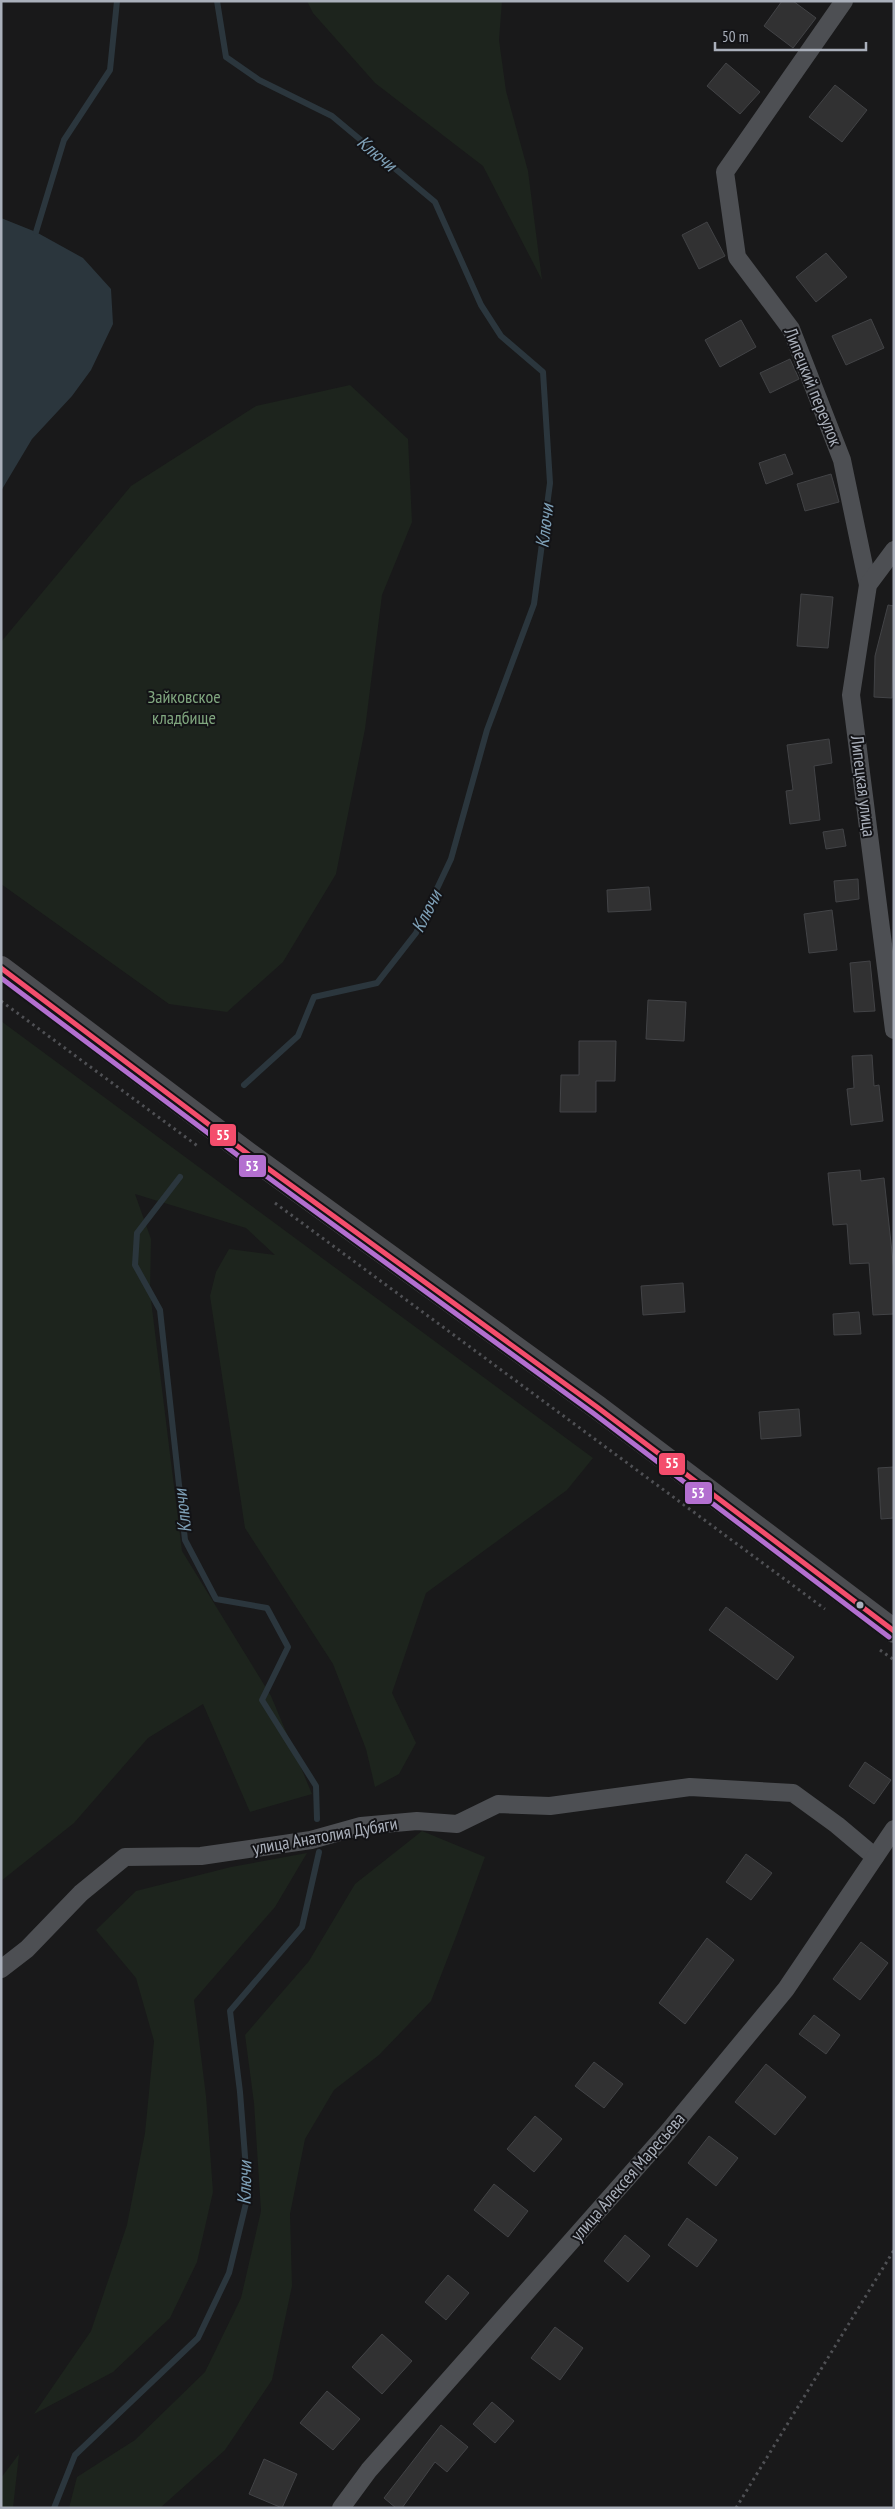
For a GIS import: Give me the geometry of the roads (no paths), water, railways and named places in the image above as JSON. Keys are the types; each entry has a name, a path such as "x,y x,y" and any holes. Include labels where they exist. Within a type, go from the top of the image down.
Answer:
{"main road":[{"path":"1,968 248,1154 597,1407 894,1631"}],"street":[{"name":"Липецкий переулок","path":"844,1 725,172 737,257 791,329 842,460 868,585"},
{"name":"Липецкая улица","path":"894,550 868,585 851,695 894,1030"},
{"name":"улица Анатолия Дубяги","path":"1,1969 27,1949 81,1894 126,1857 201,1856 311,1840 360,1826 417,1821 457,1824 498,1804 550,1806 690,1787 793,1793 836,1824 875,1857"},
{"name":"улица Алексея Маресьева","path":"341,2508 369,2470 667,2133 786,1989 894,1829"}],"waterway":[{"path":"36,232 64,140 110,70 117,1"},
{"name":"Ключи","path":"217,1 226,57 259,80 332,116 435,202 481,305 501,336 543,372 550,483 534,604 487,730 451,859 416,933 377,983 314,997 298,1036 244,1085"},
{"name":"Ключи","path":"180,1177 137,1233 135,1265 160,1310 185,1540 216,1599 267,1608 288,1647 262,1700 316,1786 317,1819"},
{"name":"Ключи","path":"54,2508 75,2455 198,2338 229,2273 248,2195 240,2092 230,2011 302,1927 319,1852"}],"park label":[{"name":"Зайковское кладбище","path":"184,708"}]}
